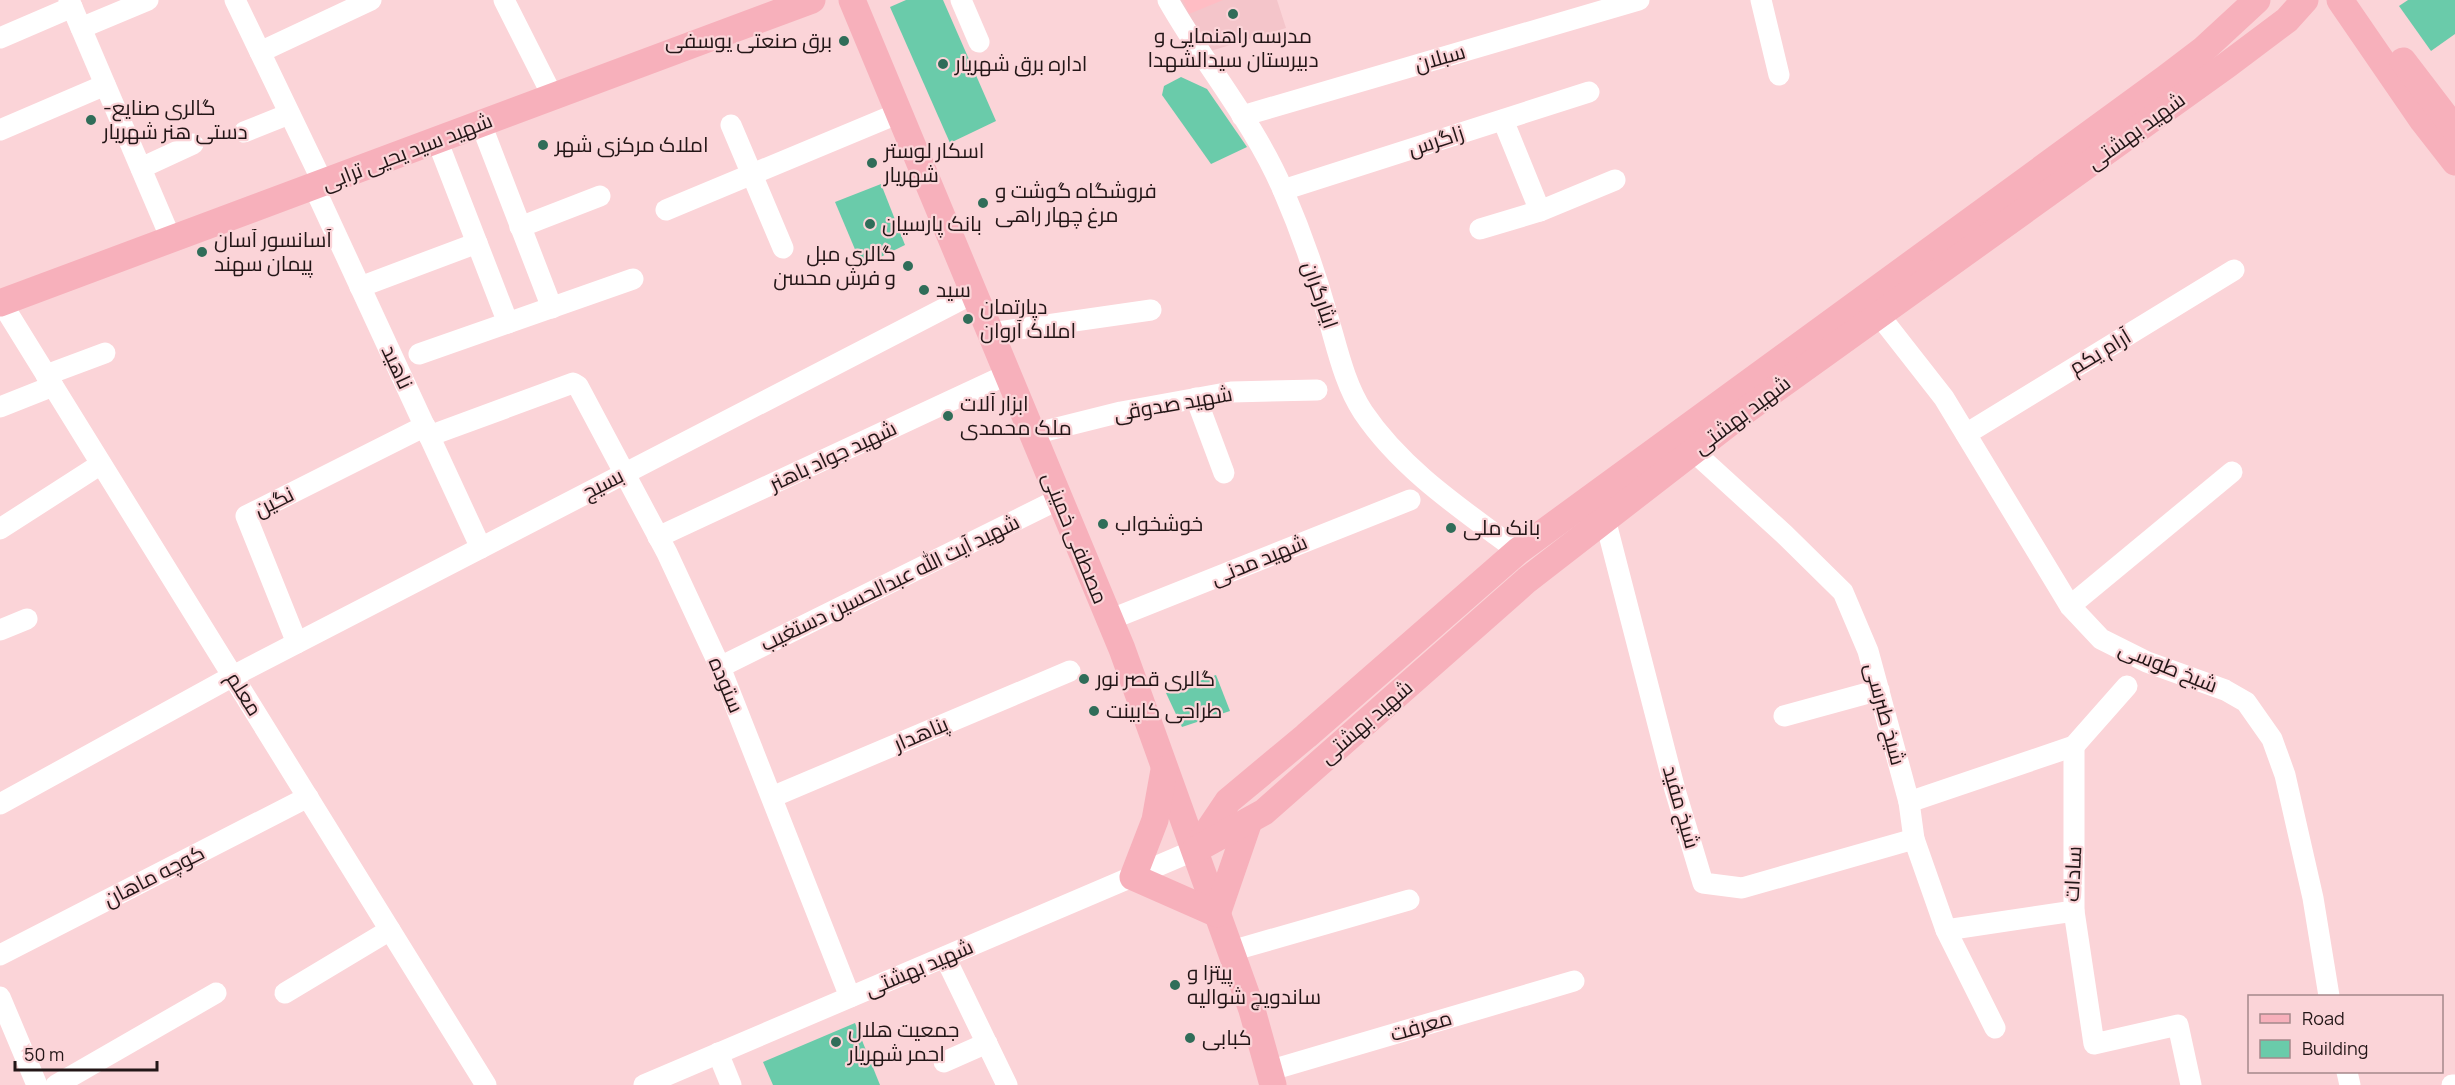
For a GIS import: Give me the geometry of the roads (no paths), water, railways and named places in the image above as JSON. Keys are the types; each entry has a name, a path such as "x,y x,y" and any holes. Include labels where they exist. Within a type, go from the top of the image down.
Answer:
{"main road":[{"name":"شهید سید یحیی ترابی","path":"1,302 812,0"},
{"name":"مصطفی خمینی","path":"852,0 1109,620 1252,1010 1271,1078"},
{"name":"شهید بهشتی","path":"1195,850 1228,801 1518,551 2166,78 2204,49 2257,0"},
{"name":"شهید بهشتی","path":"1195,850 1264,812 1527,580 1693,451 2288,10 2306,0"},
{"path":"2340,0 2423,122 2455,162"},
{"path":"2363,0 2415,78 2455,129"},
{"path":"1164,769 1155,820 1133,877 1217,914 1249,821"}],"street":[{"path":"81,28 148,0"},
{"name":"ناهید","path":"235,0 289,114 360,287 481,548"},
{"path":"260,52 371,0"},
{"path":"504,0 553,97"},
{"path":"961,0 979,42"},
{"name":"ایثارگران","path":"1168,0 1188,36 1253,133 1283,190 1327,311 1346,377 1363,412 1399,455 1438,491 1518,551"},
{"name":"سبلان","path":"1242,116 1639,0"},
{"path":"1761,0 1779,75"},
{"path":"0,38 71,4 171,239"},
{"path":"0,130 105,85"},
{"name":"زاگرس","path":"1283,190 1589,93"},
{"path":"666,210 899,113"},
{"path":"244,132 289,114"},
{"path":"1503,120 1540,210"},
{"path":"481,124 520,226 542,312"},
{"path":"731,125 783,248"},
{"path":"437,140 508,324"},
{"path":"141,168 193,144"},
{"path":"1480,229 1540,210 1616,180"},
{"path":"520,226 600,196"},
{"path":"360,287 477,243"},
{"name":"آرام یکم","path":"1966,434 2234,270"},
{"path":"419,354 633,279"},
{"name":"بسیج","path":"0,804 233,676 974,293"},
{"name":"معلم","path":"1,302 486,1085"},
{"path":"991,333 1151,310"},
{"name":"شیخ طوسی","path":"1879,315 1944,398 2070,606 2102,639 2147,662 2226,690 2246,702 2272,739 2284,775 2313,898 2329,995"},
{"path":"0,407 105,353"},
{"name":"شهید جواد باهنر","path":"658,537 1008,374"},
{"name":"ستوده","path":"427,431 573,383 576,384 658,537 720,667 850,997"},
{"name":"شهید صدوقی","path":"1033,434 1121,412 1232,392 1317,390"},
{"path":"1196,398 1224,473"},
{"name":"نگین","path":"297,643 246,516 427,431"},
{"name":"شیخ طبرسی","path":"1693,451 1785,534 1843,592 1868,651 1909,802 1914,839 1946,930 1995,1028"},
{"path":"0,530 101,464"},
{"path":"2070,606 2232,472"},
{"name":"شهید آیت الله عبدالحسین دستغیب","path":"720,667 1059,499"},
{"name":"شهید مدنی","path":"1109,620 1410,500"},
{"name":"شیخ مفید","path":"1605,519 1675,790 1703,883 1742,888 1914,839"},
{"path":"0,630 27,619"},
{"name":"پناهدار","path":"772,797 1070,671"},
{"path":"1909,802 2074,746 2127,686"},
{"path":"1784,716 1879,690"},
{"name":"سادات","path":"1946,930 2074,911 2074,746"},
{"name":"کوچه ماهان","path":"0,955 308,797"},
{"name":"شهید بهشتی","path":"644,1085 1195,850"},
{"path":"1231,951 1409,900"},
{"path":"2074,911 2094,1044 2178,1025 2191,1085"},
{"path":"285,993 390,930"},
{"path":"945,957 1007,1085"},
{"name":"معرفت","path":"1271,1078 1574,981"},
{"path":"56,1085 216,993"},
{"path":"0,997 5,1020 37,1085"},
{"path":"944,1062 987,1043"},
{"path":"718,1053 731,1085"}],"place":[{"name":"مدرسه راهنمایی و دبیرستان سیدالشهدا","path":"1233,14"},
{"name":"برق صنعتی یوسفی","path":"844,41"},
{"name":"اداره برق شهریار","path":"943,64"},
{"name":"-گالری صنایع دستی هنر شهریار","path":"91,120"},
{"name":"املاک مرکزی شهر","path":"543,145"},
{"name":"اسکار لوستر شهریار","path":"872,163"},
{"name":"فروشگاه گوشت و مرغ چهار راهی","path":"983,203"},
{"name":"بانک پارسیان","path":"870,224"},
{"name":"آسانسور آسان پیمان سهند","path":"202,252"},
{"name":"گالری مبل و فرش محسن","path":"908,266"},
{"name":"سید","path":"924,290"},
{"name":"دپارتمان املاک آروان","path":"968,319"},
{"name":"ابزار آلات ملک محمدی","path":"948,416"},
{"name":"خوشخواب","path":"1103,524"},
{"name":"بانک ملی","path":"1451,528"},
{"name":"گالری قصر نور","path":"1084,679"},
{"name":"طراحی کابینت","path":"1094,711"},
{"name":"پیتزا و ساندویچ شوالیه","path":"1175,985"},
{"name":"کبابی","path":"1190,1038"},
{"name":"جمعیت هلال احمر شهریار","path":"836,1042"}]}
